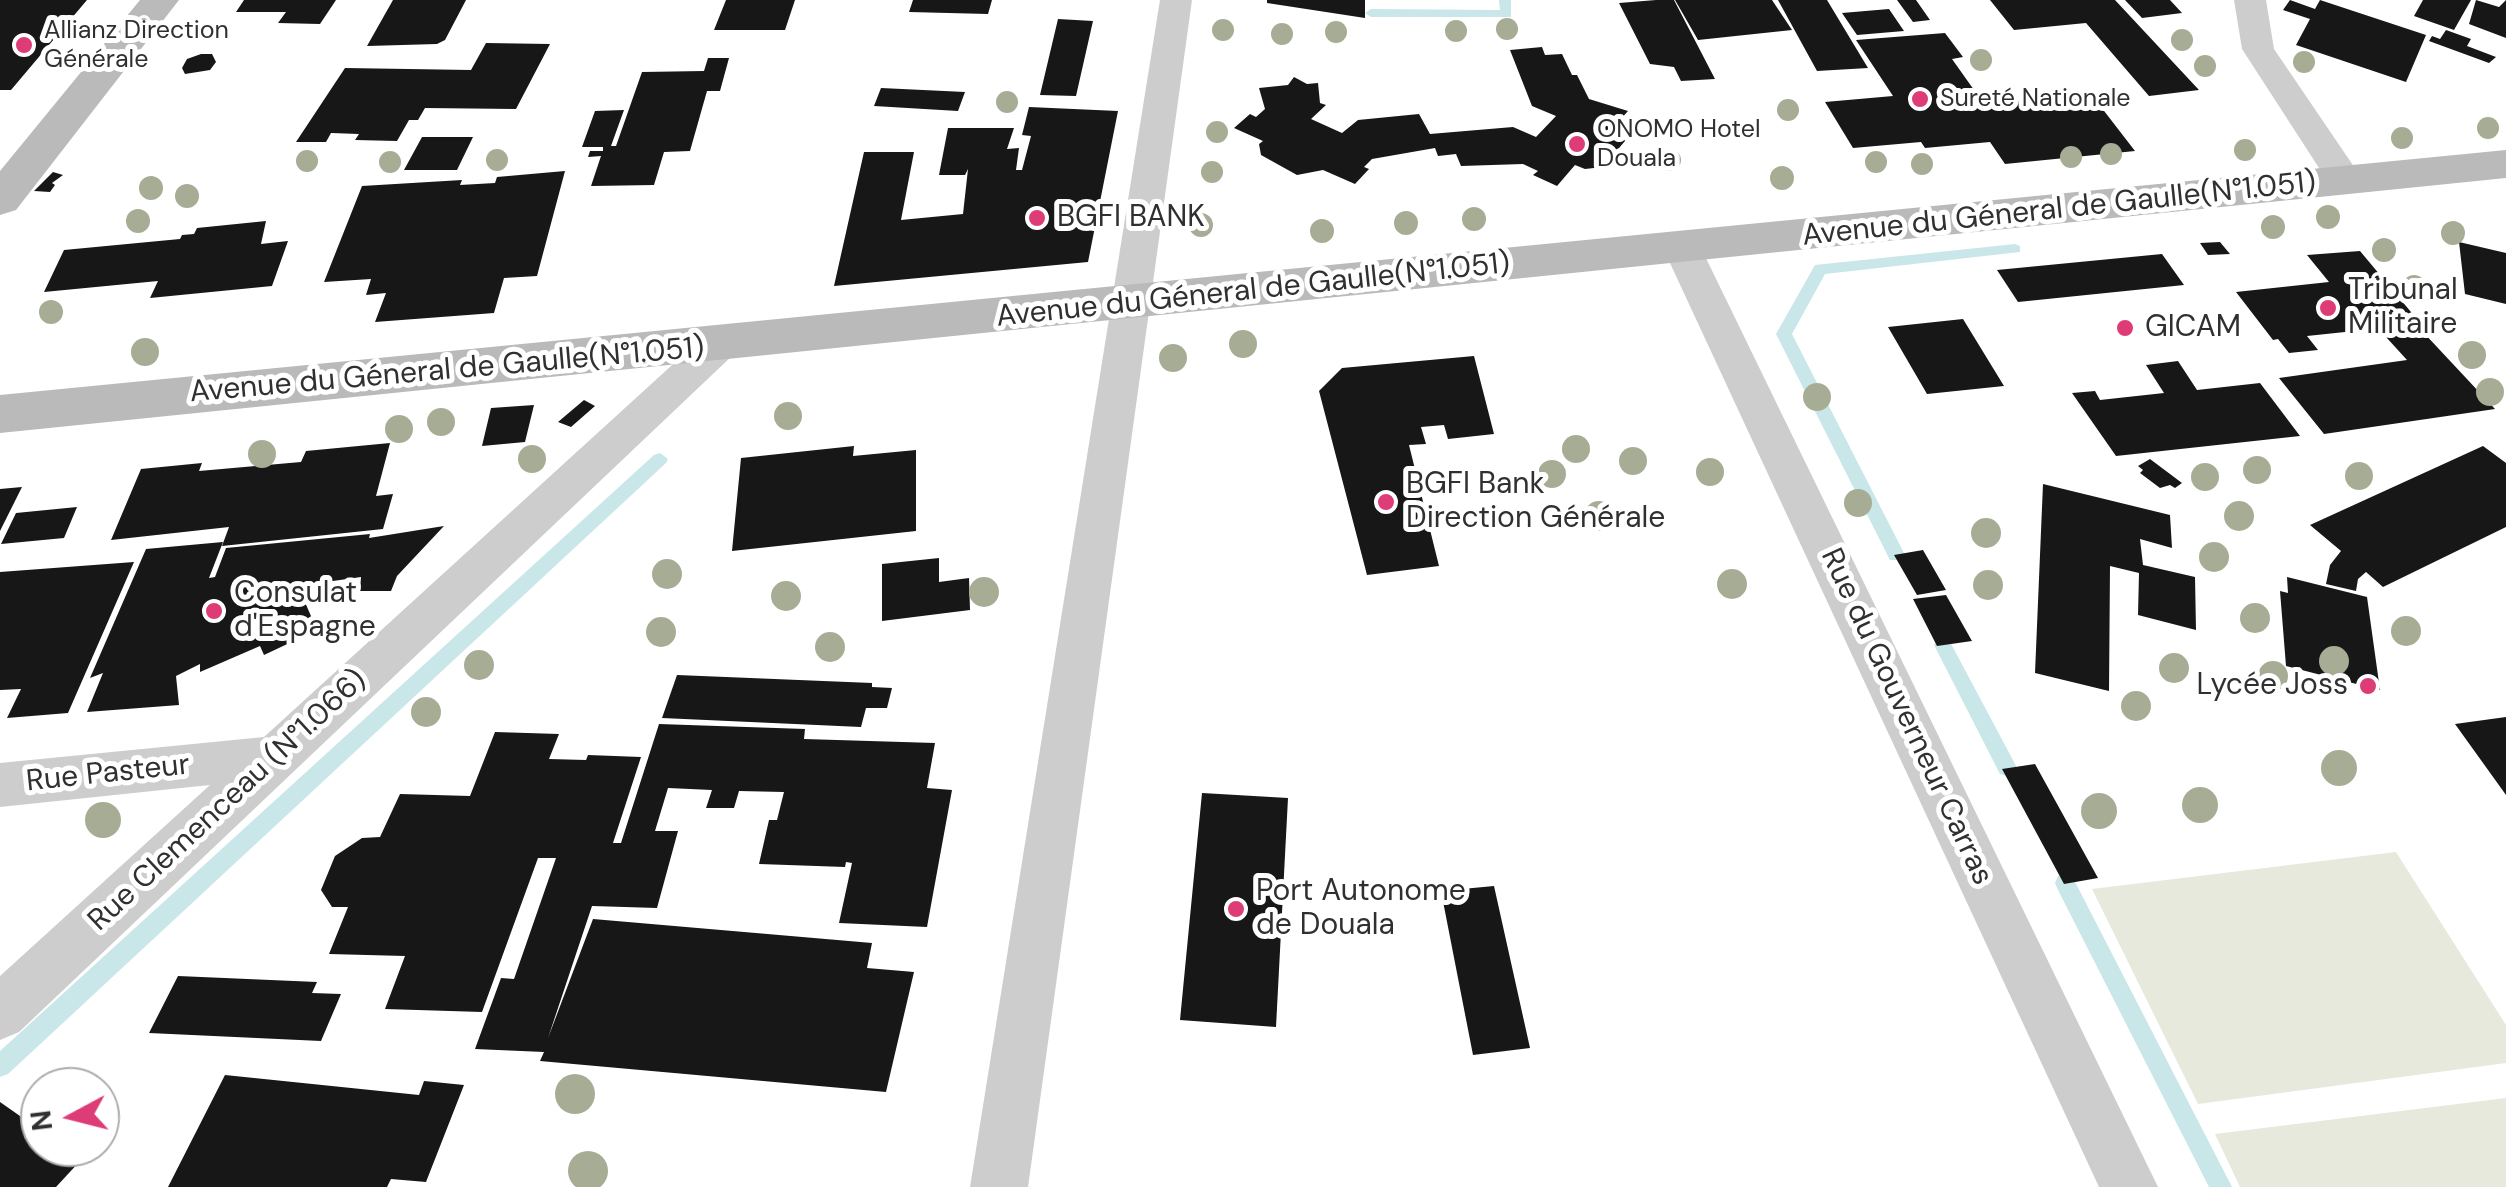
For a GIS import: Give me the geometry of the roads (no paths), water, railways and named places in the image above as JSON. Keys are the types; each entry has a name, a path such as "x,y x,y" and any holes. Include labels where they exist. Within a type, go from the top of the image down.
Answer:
{"main road":[{"path":"0,200 160,0"},
{"name":"Avenue du Géneral de Gaulle(N°1.051)","path":"0,414 2506,164"}],"street":[{"path":"999,1187 1176,0"},
{"path":"2250,0 2258,49 2344,180"},
{"name":"Rue du Gouverneur Carras","path":"1682,248 2129,1187"},
{"name":"Rue Clemenceau (N°1.066)","path":"0,1013 720,345"},
{"name":"Rue Pasteur","path":"0,785 275,757"}],"waterway":[{"path":"1371,13 1507,14 1505,0"},
{"path":"1896,555 1784,334 1820,269 2015,249"},
{"path":"0,1066 660,459"},
{"path":"1943,645 2007,768"},
{"path":"2065,883 2221,1187"}],"place":[{"name":"Allianz Direction Générale","path":"24,45"},
{"name":"Sureté Nationale","path":"1920,99"},
{"name":"ONOMO Hotel Douala","path":"1577,144"},
{"name":"BGFI BANK","path":"1037,218"},
{"name":"Tribunal Militaire","path":"2328,308"},
{"name":"GICAM","path":"2125,328"},
{"name":"BGFI Bank Direction Générale","path":"1386,502"},
{"name":"Consulat d'Espagne","path":"214,611"},
{"name":"Lycée Joss","path":"2368,686"},
{"name":"Port Autonome de Douala","path":"1236,909"}]}
